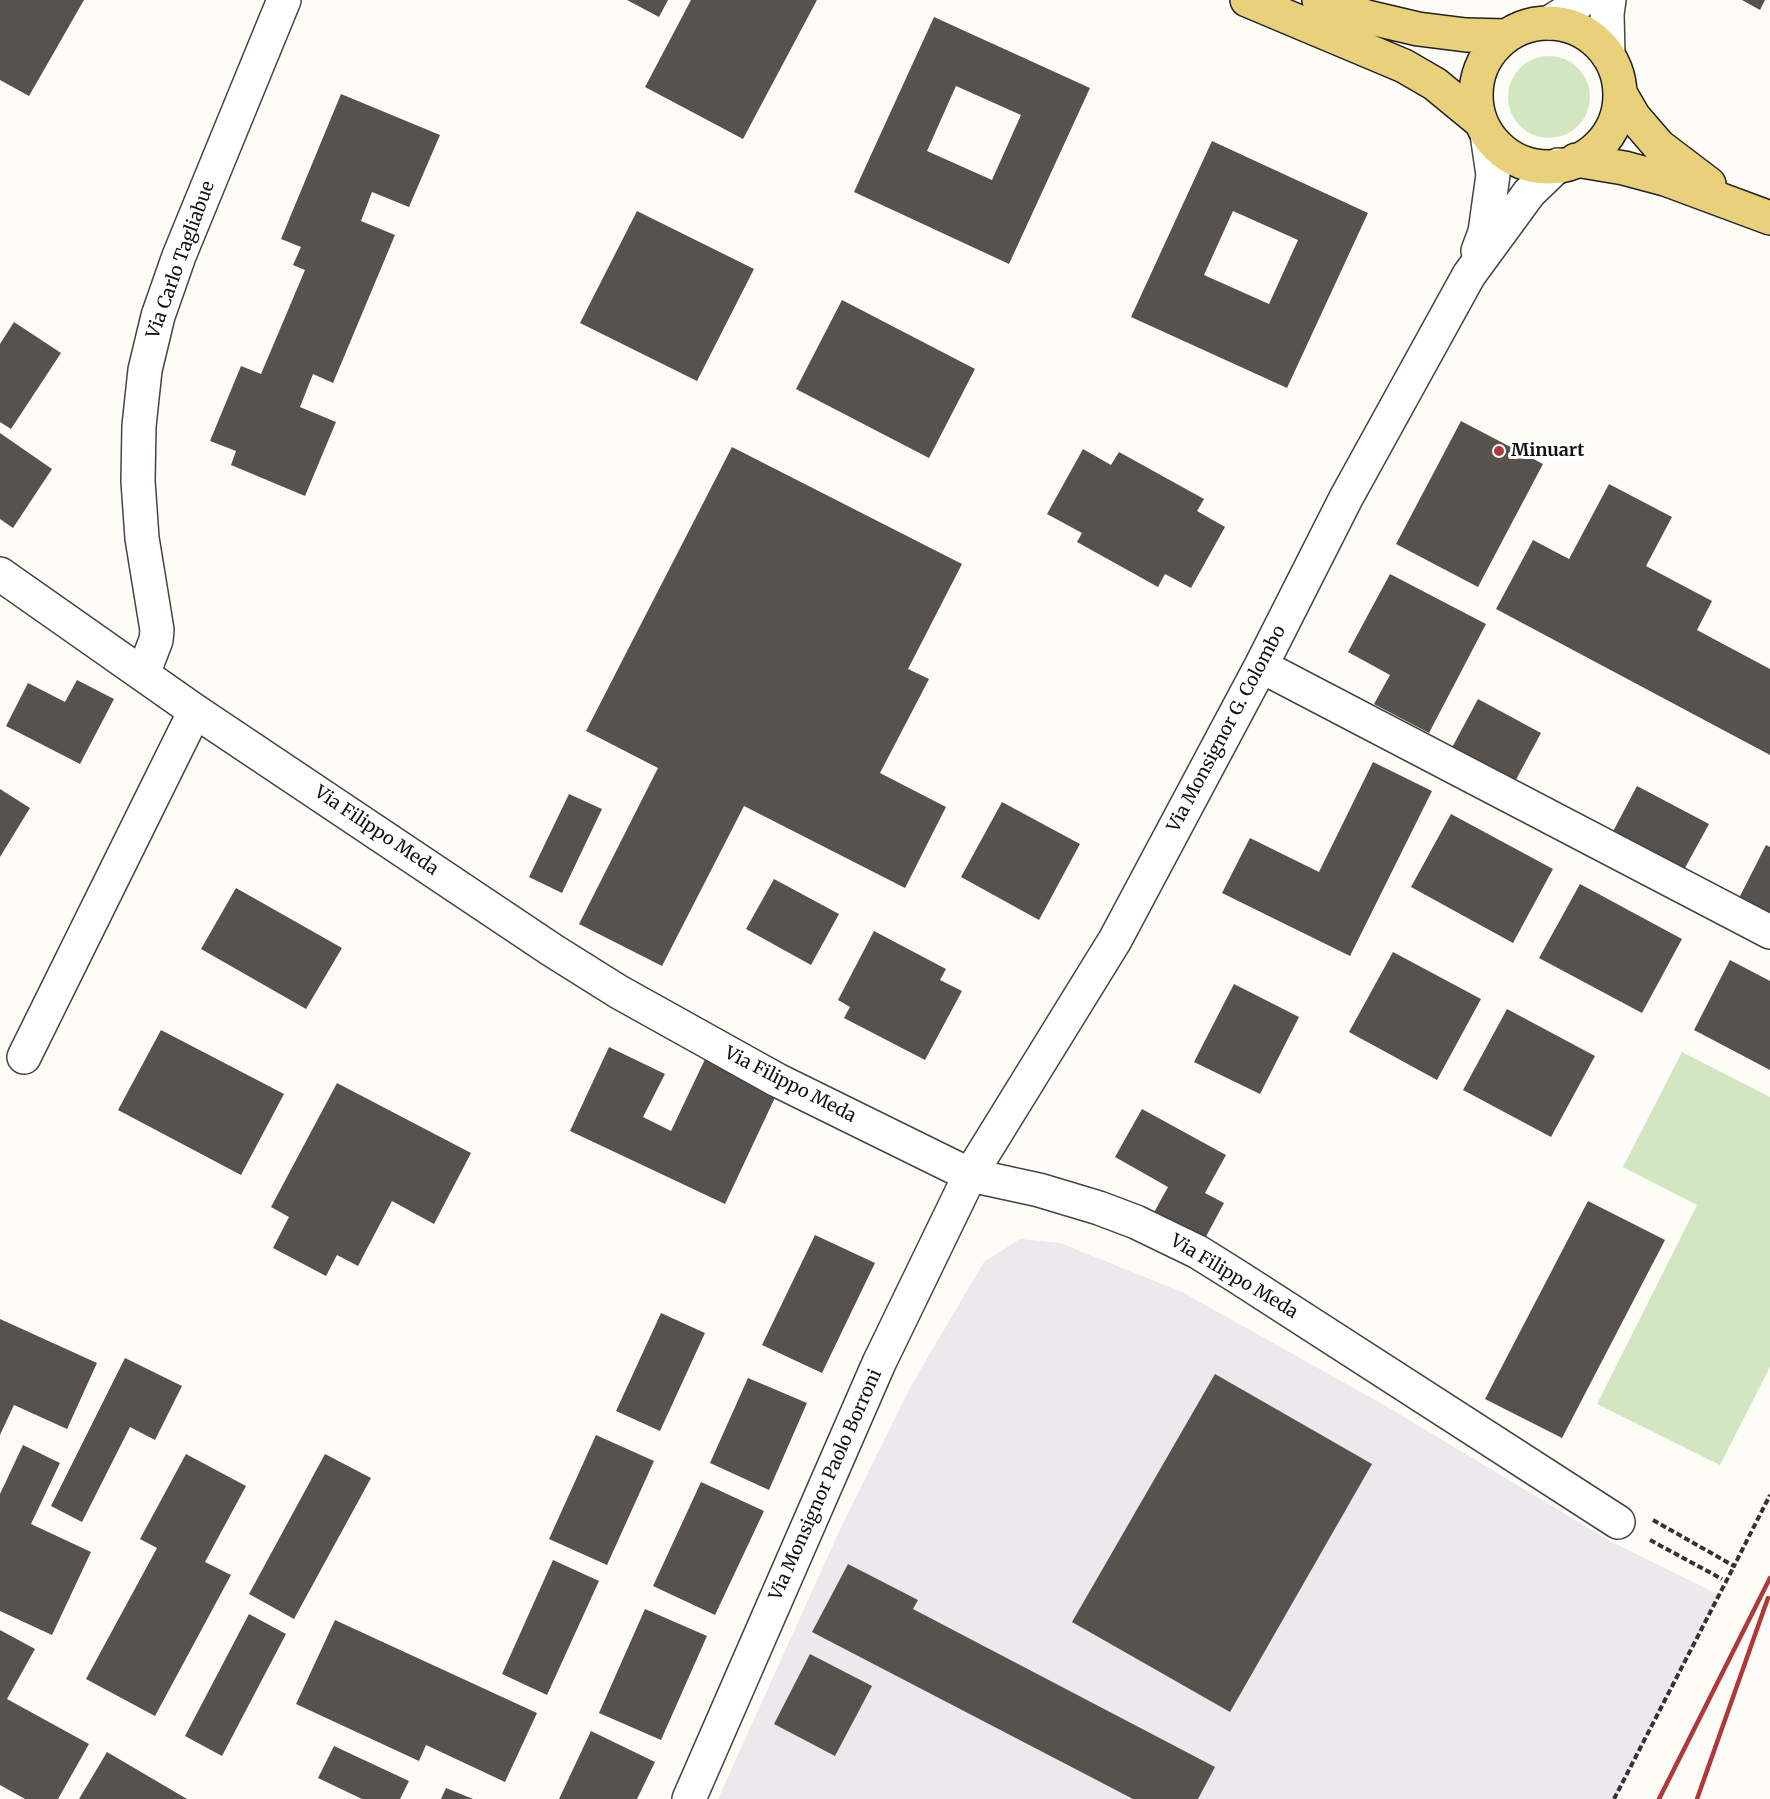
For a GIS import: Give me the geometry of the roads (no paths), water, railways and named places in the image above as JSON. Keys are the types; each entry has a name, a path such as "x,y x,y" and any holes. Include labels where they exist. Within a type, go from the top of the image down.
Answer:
{"main road":[{"path":"1247,0 1404,66 1435,84 1484,128 1502,151 1522,162 1544,167 1567,163 1589,154 1606,138 1617,116 1620,93 1617,73 1608,55 1592,38 1572,27 1549,23 1526,26 1506,36 1492,50 1482,65 1476,84 1476,103 1484,128"},
{"path":"1319,0 1366,17 1418,29 1466,35 1506,36"},
{"path":"1620,93 1634,117 1659,147 1705,181 1763,215"},
{"path":"1567,163 1624,168 1665,179 1763,215"}],"street":[{"name":"Via Carlo Tagliabue","path":"143,674 156,640 157,630 142,538 138,481 139,426 145,370 158,315 179,256 284,0"},
{"path":"1549,23 1581,0"},
{"path":"1608,55 1609,0"},
{"name":"Via Monsignor G. Colombo","path":"1469,275 1485,232 1493,175 1484,128"},
{"name":"Via Monsignor G. Colombo","path":"970,1175 1115,940 1261,666 1346,498 1469,275 1529,193 1567,163"},
{"name":"Via Filippo Meda","path":"0,574 195,711 619,992 777,1080 970,1175 1039,1190 1099,1208 1136,1222 1198,1252 1618,1522"},
{"path":"1261,666 1770,932"},
{"path":"24,1057 195,711"},
{"name":"Via Monsignor Paolo Borroni","path":"689,1799 879,1363 970,1175"}],"railway":[{"path":"1659,1799 1770,1578"},
{"path":"1697,1799 1768,1598"}],"place":[{"name":"Minuart","path":"1499,451"}]}
